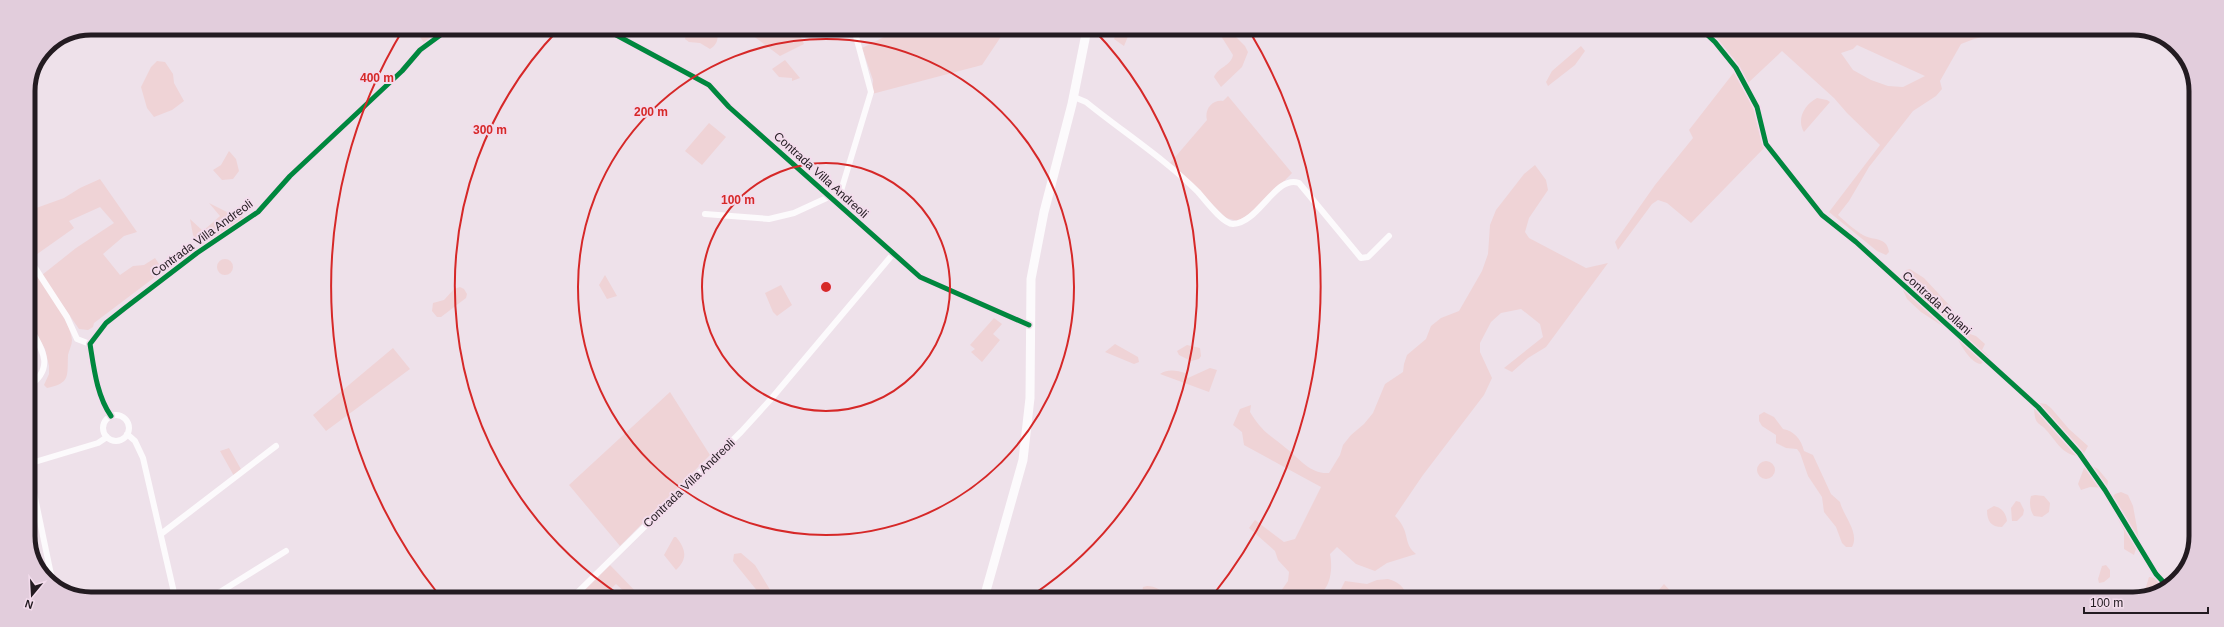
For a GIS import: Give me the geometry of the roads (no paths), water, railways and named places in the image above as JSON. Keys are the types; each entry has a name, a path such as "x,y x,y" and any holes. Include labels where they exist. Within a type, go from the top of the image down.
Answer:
{"main road":[{"path":"986,592 1024,460 1030,398 1031,279 1044,212 1074,97 1086,35"}],"street":[{"name":"Contrada Villa Andreoli","path":"90,344 106,323 125,308 197,254 258,212 290,176 402,71 420,50 440,35"},
{"name":"Contrada Villa Andreoli","path":"618,35 709,85 729,107 831,196 837,204 920,277 1030,325"},
{"path":"837,204 871,92 856,35"},
{"name":"Contrada Follani","path":"1707,35 1736,68 1757,107 1766,144 1822,215 1856,242 2038,407 2083,459 2105,490 2156,574 2164,583"},
{"path":"1074,97 1086,102 1174,170 1222,218 1231,224 1242,223 1284,184 1294,181 1299,183 1361,258 1368,257 1389,236"},
{"path":"705,214 769,219 794,212 831,196"},
{"name":"Contrada Villa Andreoli","path":"578,592 743,430 893,254"},
{"path":"35,268 67,317 77,339 90,344 95,375 104,406 111,416"},
{"path":"35,338 43,353 44,365 40,378 35,382"},
{"path":"111,416 120,416 126,420 129,428 127,434 124,438 116,441 107,437 104,432 104,424 111,416"},
{"path":"127,434 135,441 143,458 174,592"},
{"path":"35,462 98,443 107,437"},
{"path":"161,534 276,446"},
{"path":"35,498 51,575"},
{"path":"220,592 286,551"}]}
